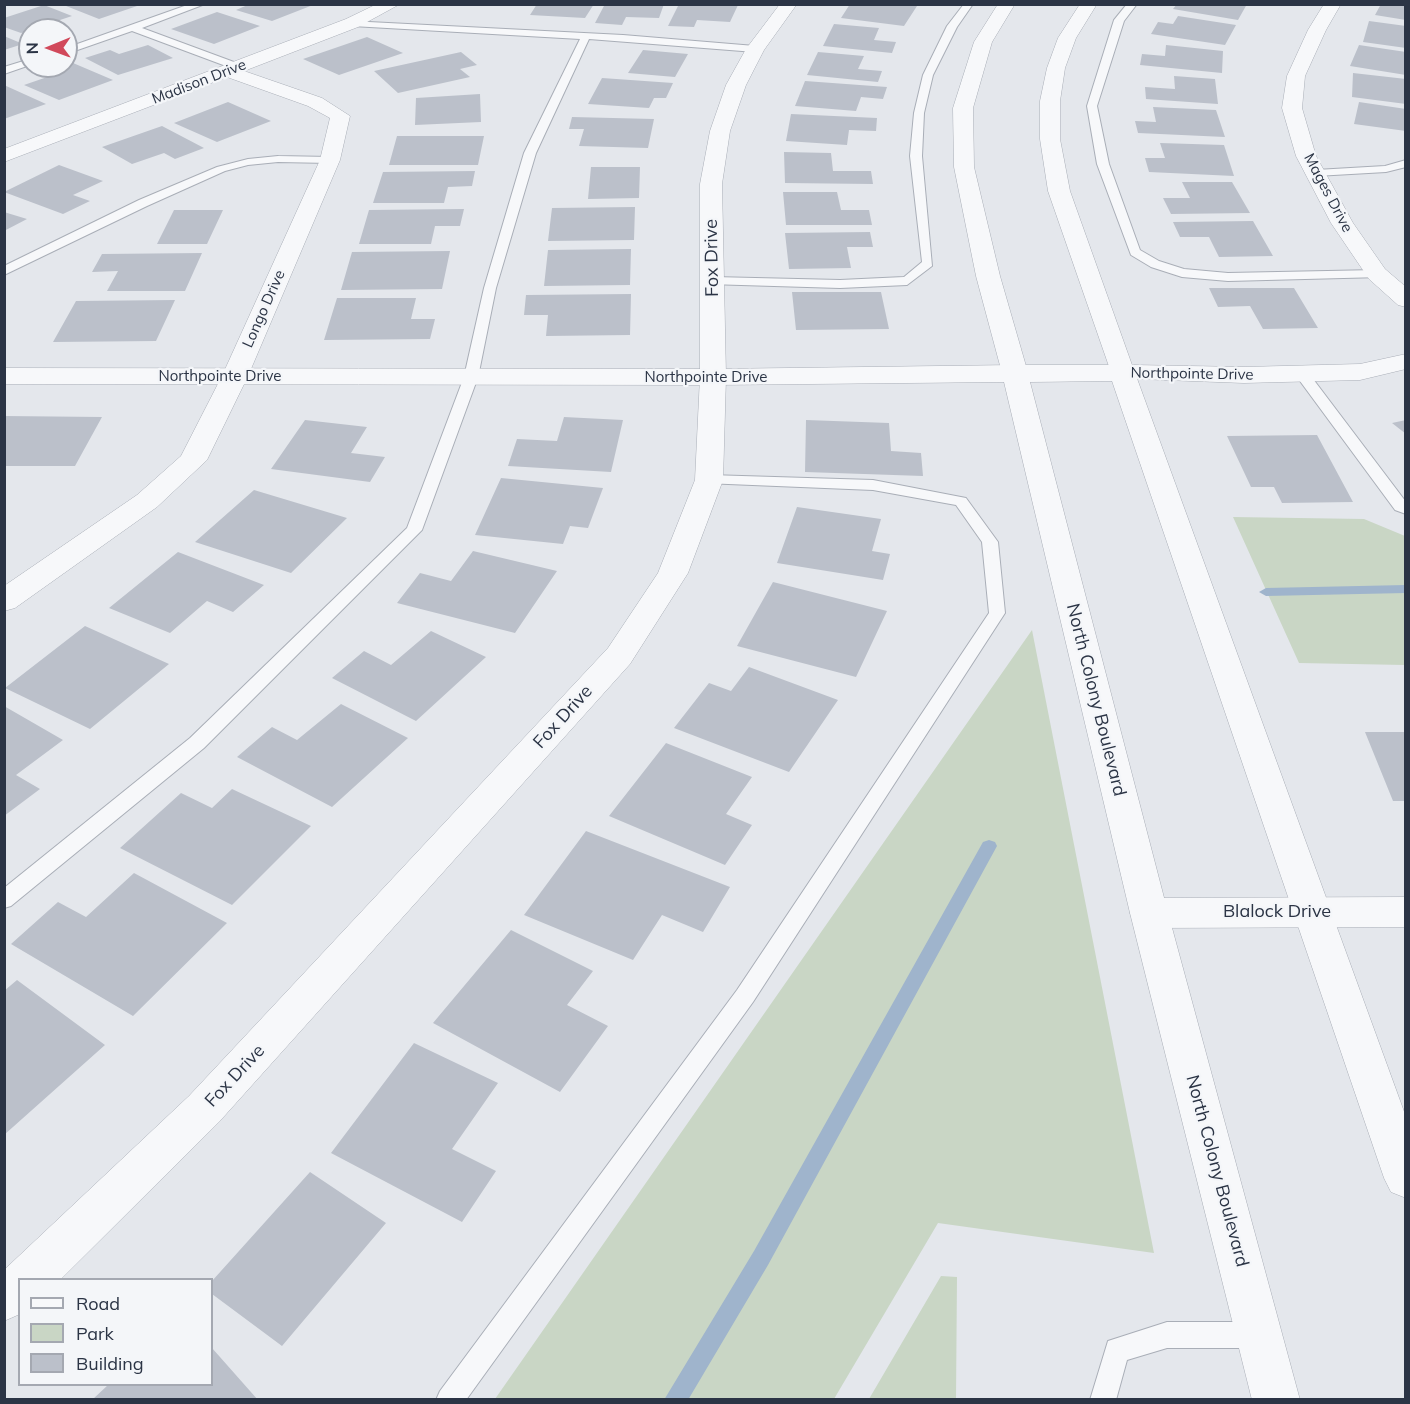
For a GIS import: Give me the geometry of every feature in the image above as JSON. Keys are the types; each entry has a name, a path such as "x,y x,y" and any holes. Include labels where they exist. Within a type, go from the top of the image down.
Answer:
{"street":[{"name":"Madison Drive","path":"4,156 352,23 392,4"},
{"name":"Fox Drive","path":"29,1278 204,1109 619,656 673,573 709,480 713,377 711,184 720,131 736,85 755,49 789,4"},
{"name":"North Colony Boulevard","path":"1007,4 983,42 963,108 964,167 988,276 1015,374 1149,913 1261,1335 1276,1400"},
{"path":"1089,4 1067,38 1056,68 1050,101 1050,139 1059,191 1406,1178"},
{"name":"Mages Drive","path":"1333,4 1317,30 1296,76 1292,108 1306,156 1342,223 1377,274 1406,300"},
{"name":"Longo Drive","path":"4,601 147,501 194,460 235,376 330,160 340,116 315,102 233,69"},
{"name":"Northpointe Drive","path":"4,376 713,377 1122,373 1302,374 1360,372 1406,361"},
{"name":"Blalock Drive","path":"1149,913 1406,912"},
{"path":"4,1298 18,1288"}],"lane":[{"path":"78,47 201,4"},
{"path":"713,281 840,284 907,281 928,264 916,156 919,113 928,75 952,26 969,4"},
{"path":"1133,4 1119,20 1092,106 1103,164 1136,252 1155,264 1193,274 1228,277 1377,274"},
{"path":"352,23 586,36 755,49"},
{"path":"134,28 233,69"},
{"path":"4,900 197,743 414,530 471,377 490,288 530,153 586,36"},
{"path":"4,271 143,203 221,169 248,162 278,159 330,160"},
{"path":"1316,173 1386,169 1406,163"},
{"path":"1302,374 1401,507 1406,509"},
{"path":"449,1400 745,996 997,613 990,542 961,501 873,485 709,480"},
{"path":"1103,1400 1117,1350 1167,1335 1261,1335"}],"green space":[{"path":"1233,517 1364,519 1405,536 1405,665 1299,663"},
{"path":"1032,630 1154,1253 938,1223 834,1399 495,1399"},
{"path":"941,1276 957,1277 956,1399 869,1399"}],"building":[{"path":"61,4 140,4 140,5 99,19"},
{"path":"250,4 313,5 272,21 236,10"},
{"path":"537,4 594,4 585,18 530,15"},
{"path":"605,4 664,4 659,18 626,17 622,25 595,23"},
{"path":"679,4 738,5 730,22 697,20 694,27 668,26"},
{"path":"850,4 917,6 904,26 841,18"},
{"path":"1177,4 1247,4 1238,20 1173,9"},
{"path":"1381,4 1406,4 1406,20 1375,15"},
{"path":"44,5 72,16 18,18 18,32 4,27 4,18"},
{"path":"217,12 260,26 214,44 171,29"},
{"path":"1178,16 1236,25 1225,45 1151,34 1158,22 1173,24"},
{"path":"1369,21 1406,26 1406,48 1363,42"},
{"path":"834,24 879,28 874,40 896,42 892,53 823,46"},
{"path":"4,36 18,42 18,46 4,50"},
{"path":"367,37 403,53 339,75 303,59"},
{"path":"148,45 173,58 118,75 85,58 110,50 119,54"},
{"path":"1166,45 1223,51 1222,73 1140,65 1142,54 1165,56"},
{"path":"1359,45 1406,52 1406,75 1350,66"},
{"path":"643,50 688,54 675,77 628,73"},
{"path":"461,52 477,65 460,69 470,77 398,93 374,71"},
{"path":"818,52 864,56 858,69 882,71 878,82 807,75"},
{"path":"78,65 113,80 59,100 24,85 44,78 78,78"},
{"path":"1353,73 1406,79 1406,104 1352,97"},
{"path":"1174,76 1215,79 1218,104 1146,99 1145,87 1175,89"},
{"path":"602,78 673,83 666,98 654,98 649,108 588,104"},
{"path":"805,81 887,87 883,99 861,97 856,111 795,106"},
{"path":"4,85 46,104 4,119"},
{"path":"480,94 481,122 415,125 416,98"},
{"path":"228,102 271,121 217,142 174,123"},
{"path":"1359,102 1406,109 1406,131 1354,124"},
{"path":"1153,107 1216,110 1225,137 1138,133 1135,121 1156,122"},
{"path":"791,114 877,118 876,131 849,130 847,145 786,141"},
{"path":"572,117 654,119 648,148 579,146 584,129 569,129"},
{"path":"162,126 204,148 175,159 164,153 132,164 102,147"},
{"path":"397,136 484,136 478,165 389,165"},
{"path":"1160,143 1224,145 1234,176 1149,172 1145,158 1165,158"},
{"path":"784,152 831,153 833,171 871,171 873,184 785,183"},
{"path":"59,165 103,181 73,195 90,201 63,214 4,192"},
{"path":"591,167 640,167 639,198 588,199"},
{"path":"475,171 472,186 448,187 444,203 373,203 383,172"},
{"path":"1182,182 1232,182 1250,213 1171,214 1163,198 1190,198"},
{"path":"783,192 837,192 841,210 869,210 872,225 786,225"},
{"path":"635,207 634,240 548,241 552,208"},
{"path":"464,209 460,226 435,226 431,244 359,244 369,210"},
{"path":"174,210 223,210 207,244 157,244"},
{"path":"4,212 27,219 4,231"},
{"path":"1253,221 1273,256 1219,257 1209,237 1180,237 1173,222"},
{"path":"870,232 873,247 847,247 851,268 789,269 785,233"},
{"path":"631,249 630,285 544,286 548,250"},
{"path":"450,251 442,289 341,290 352,252"},
{"path":"202,253 185,291 107,291 118,271 92,272 102,254"},
{"path":"1209,288 1294,288 1318,328 1263,329 1250,306 1218,307"},
{"path":"792,292 881,292 889,329 796,330"},
{"path":"631,294 630,335 546,336 548,315 524,315 526,295"},
{"path":"337,298 416,298 411,319 435,319 430,339 324,340"},
{"path":"175,300 156,341 53,342 76,301"},
{"path":"4,416 102,417 75,466 4,466"},
{"path":"564,417 623,420 611,472 508,466 517,439 557,441"},
{"path":"305,420 367,427 351,453 385,457 370,482 271,469"},
{"path":"806,420 889,423 891,451 921,453 923,476 805,472"},
{"path":"1406,420 1406,434 1392,423"},
{"path":"1317,435 1353,502 1282,503 1274,487 1251,487 1227,436"},
{"path":"501,478 603,488 588,528 570,526 563,544 475,535"},
{"path":"254,490 347,518 291,573 195,542"},
{"path":"797,507 881,519 872,551 890,554 883,580 777,563"},
{"path":"473,551 557,571 515,633 397,603 420,573 451,581"},
{"path":"178,552 264,585 233,612 207,601 170,633 109,608"},
{"path":"773,582 887,611 856,677 737,646"},
{"path":"85,626 169,664 90,729 5,688"},
{"path":"431,631 486,657 416,721 332,678 364,651 391,665"},
{"path":"749,667 838,700 789,772 674,728 709,683 731,691"},
{"path":"341,704 408,738 332,807 237,757 272,727 297,740"},
{"path":"4,706 63,740 16,775 40,789 4,816"},
{"path":"1365,732 1406,732 1406,801 1393,801"},
{"path":"666,743 752,777 726,814 752,825 725,865 609,816"},
{"path":"232,789 311,826 232,905 120,848 181,793 212,808"},
{"path":"586,831 730,887 703,932 662,915 633,960 524,915"},
{"path":"134,873 227,923 133,1016 11,944 58,902 86,917"},
{"path":"511,930 593,971 567,1005 608,1026 560,1092 433,1023"},
{"path":"17,980 105,1045 4,1135 4,991"},
{"path":"414,1043 498,1083 452,1149 496,1171 462,1222 331,1153"},
{"path":"310,1172 386,1223 282,1346 213,1295 213,1280"},
{"path":"213,1349 258,1400 92,1400 107,1386 213,1386"}],"waterway":[{"path":"1266,592 1406,589"},
{"path":"675,1400 761,1258 989,846"}]}
